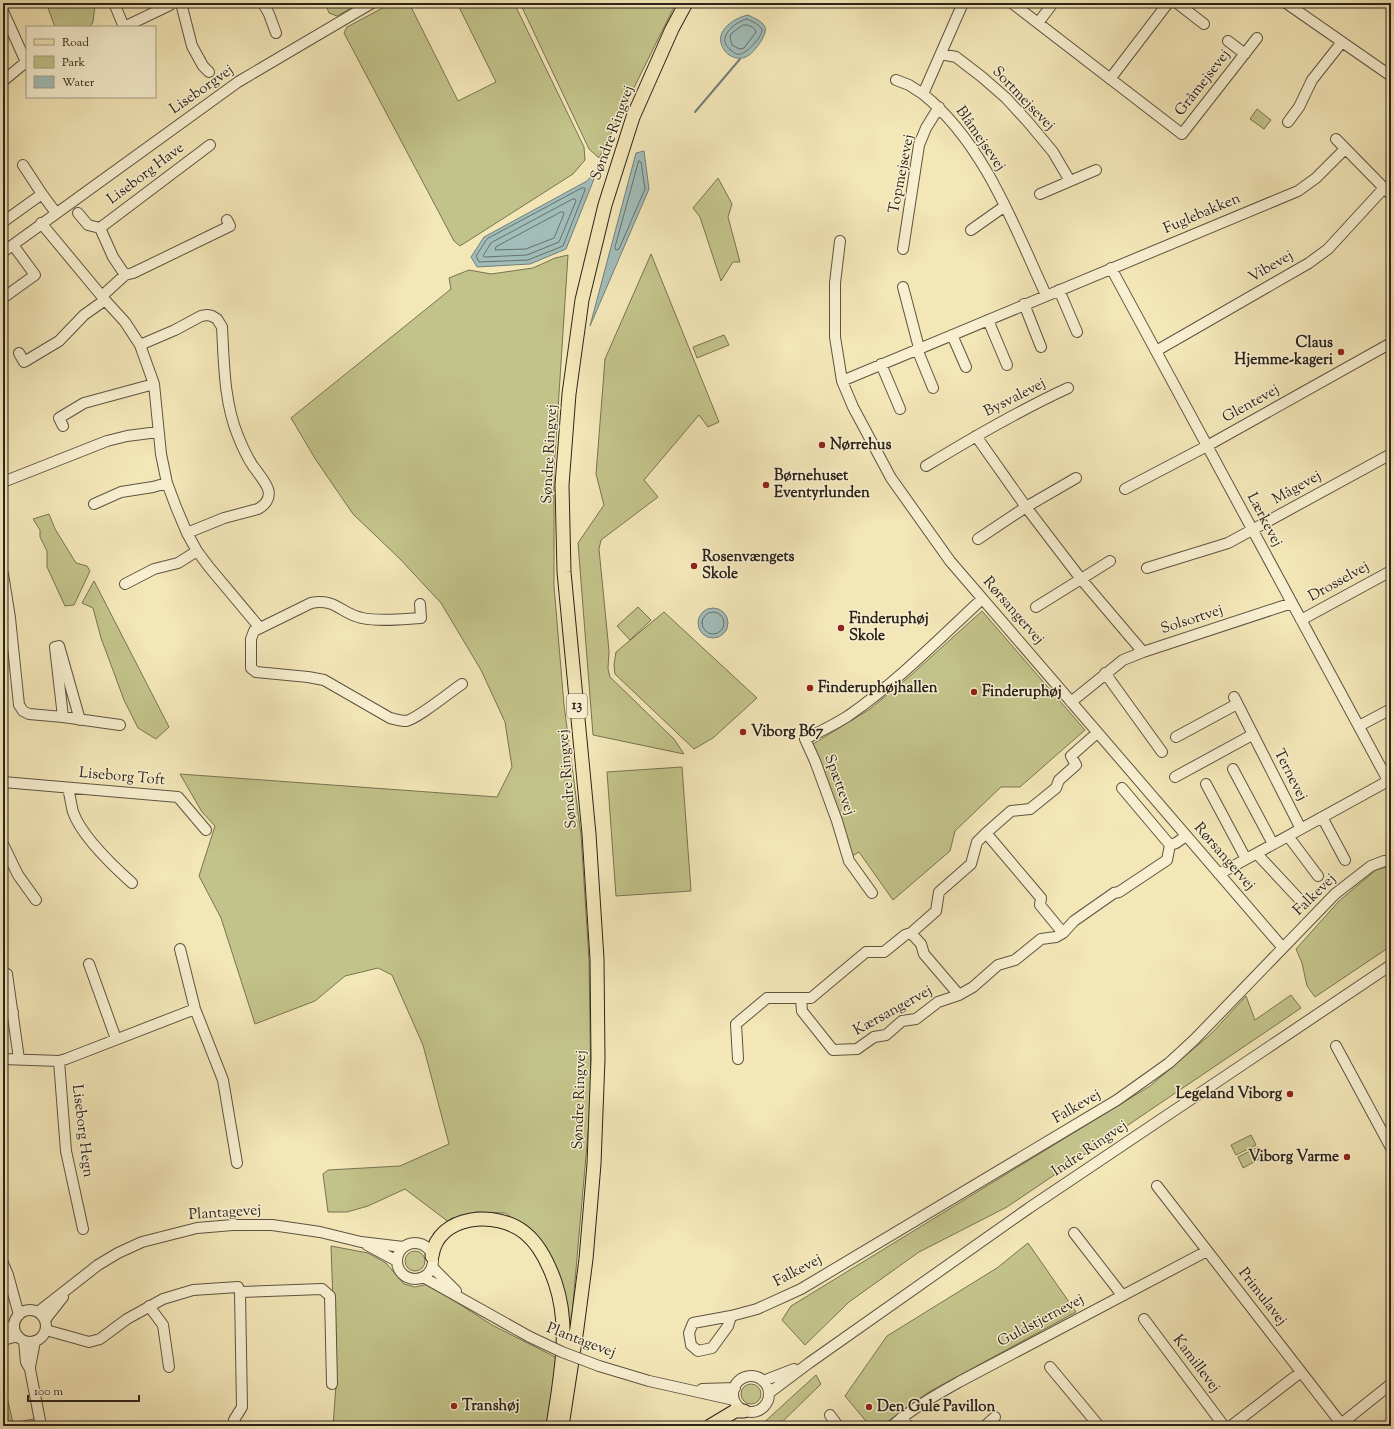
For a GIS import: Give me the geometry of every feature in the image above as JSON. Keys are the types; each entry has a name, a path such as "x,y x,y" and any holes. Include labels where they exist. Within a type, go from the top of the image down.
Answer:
{"main road":[{"name":"Søndre Ringvej","path":"562,1426 578,1328 586,1258 594,1164 598,1059 597,959 589,834 564,572 562,485 569,394 582,300 605,205 634,117 672,29 686,3"},
{"path":"432,1261 433,1248 449,1230 464,1222 483,1218 501,1221 518,1228 526,1233 540,1250 555,1283 564,1321 563,1347 553,1426"},
{"path":"710,1426 735,1411 744,1411"}],"street":[{"path":"114,3 124,26"},
{"path":"181,3 192,46 208,72"},
{"path":"262,3 269,14 276,33"},
{"name":"Liseborgvej","path":"3,252 41,223 238,82 372,3"},
{"path":"896,80 909,85 923,94 963,3"},
{"name":"Gråmejsevej","path":"1012,3 1182,134 1257,38"},
{"path":"1038,23 1053,3"},
{"path":"1110,79 1168,3"},
{"path":"1177,3 1204,24"},
{"path":"1286,3 1391,76"},
{"path":"126,26 171,4"},
{"path":"3,11 26,62 3,81"},
{"name":"Gråmejsevej","path":"1228,41 1245,54"},
{"path":"1288,122 1299,107 1312,80 1342,42"},
{"name":"Sortmejsevej","path":"941,54 956,57 1006,98 1053,152 1070,181"},
{"name":"Blåmejsevej","path":"923,94 939,107 969,145 987,172 1005,206 1046,295"},
{"name":"Topmejsevej","path":"903,249 919,145 926,128 939,107"},
{"path":"1336,139 1388,192"},
{"name":"Liseborg Have","path":"100,228 210,145"},
{"name":"Fuglebakken","path":"842,381 1298,191 1316,178 1345,149"},
{"path":"23,165 56,213"},
{"path":"1040,194 1096,170"},
{"name":"Vibevej","path":"1156,351 1309,263 1328,249 1388,192"},
{"path":"3,222 42,194"},
{"path":"970,230 1005,206"},
{"path":"78,213 88,225 100,228 113,257 125,275"},
{"path":"19,353 24,362 59,341 125,275 133,273 230,226 227,220"},
{"path":"41,223 103,298 125,322 140,345 154,384 158,432 167,483 187,533 197,551 209,567 260,628"},
{"name":"Rørsangervej","path":"840,241 835,283 835,337 842,381 853,407 891,478 950,561 1283,948"},
{"path":"3,298 35,275 13,245"},
{"name":"Lærkevej","path":"1111,268 1390,783"},
{"path":"904,287 918,349 933,388"},
{"path":"1059,290 1077,332"},
{"path":"1024,304 1041,347"},
{"path":"140,345 175,330 201,316 207,315 217,319 222,327 226,386 230,412 238,436 252,464 268,490 267,502 258,509 224,518 187,533"},
{"path":"988,320 1007,366"},
{"path":"952,334 966,367"},
{"name":"Glentevej","path":"1125,489 1207,446 1391,342"},
{"path":"881,364 900,408"},
{"path":"63,426 59,418 84,404 154,384"},
{"name":"Bysvalevej","path":"926,466 976,436 1068,388"},
{"path":"3,482 107,441 127,436 158,432"},
{"name":"Bysvalevej","path":"976,436 1026,507 1081,579 1143,652"},
{"name":"Mågevej","path":"1148,568 1228,543 1391,454"},
{"path":"978,539 1026,507 1076,478"},
{"path":"94,504 121,492 153,487 167,483"},
{"path":"125,584 154,569 178,563 197,551"},
{"path":"1036,607 1110,561"},
{"name":"Drosselvej","path":"1301,620 1391,571"},
{"path":"3,574 10,618 19,705 23,711 28,714 120,725"},
{"name":"Spættevej","path":"872,893 849,861 837,821 815,761 805,739 847,716 873,697 908,668 982,599"},
{"path":"420,604 421,618 371,620 350,614 327,602 319,601 311,603 254,632 251,640 251,668 256,672 324,680 390,718 407,720 419,715 462,684"},
{"name":"Solsortvej","path":"1071,702 1123,660 1292,603"},
{"path":"63,717 55,647 60,646 80,720"},
{"path":"1105,673 1162,752"},
{"name":"Ternevej","path":"1176,737 1235,701 1301,829"},
{"path":"1359,726 1391,709"},
{"path":"738,1059 736,1024 767,998 811,998 866,952 884,952 905,935 911,933 936,911 939,892 972,864 977,842 1012,811 1030,809 1056,788 1059,780 1076,765 1071,756 1097,733"},
{"path":"1175,777 1252,735"},
{"path":"1233,769 1273,844"},
{"name":"Liseborg Toft","path":"3,782 178,797 206,830"},
{"path":"1219,874 1322,817 1390,783"},
{"path":"1206,784 1246,859"},
{"name":"Liseborg Toft","path":"68,788 74,813 82,829 106,859 132,884"},
{"path":"1122,788 1170,845 1186,836"},
{"path":"1322,817 1345,860"},
{"path":"986,833 1041,898 1040,905 1063,933"},
{"path":"1288,836 1318,876"},
{"path":"3,844 18,875 36,900"},
{"name":"Kærsangervej","path":"801,998 802,1011 833,1050 857,1049 874,1037 886,1035 902,1021 916,1019 938,1002 959,995 972,987 998,966 1015,960 1041,939 1056,937 1063,933 1074,921 1114,893 1120,892 1167,860 1170,845"},
{"path":"1257,854 1300,900"},
{"name":"Falkevej","path":"731,1316 757,1309 801,1289 1117,1100 1169,1063 1194,1040 1336,894 1371,866 1384,861 1391,862"},
{"name":"Kærsangervej","path":"911,933 921,944 924,954 959,995"},
{"path":"180,949 195,1009 223,1080 237,1163"},
{"path":"90,964 116,1039"},
{"name":"Indre Ringvej","path":"769,1393 809,1363 1029,1208 1391,965"},
{"path":"3,976 7,974 8,1013 19,1059"},
{"path":"3,1059 59,1061 195,1009"},
{"path":"1336,1046 1391,1148"},
{"name":"Liseborg Hegn","path":"59,1061 66,1151 83,1229"},
{"name":"Primulavej","path":"1158,1186 1342,1425"},
{"name":"Plantagevej","path":"40,1318 77,1280 118,1253 142,1242 197,1228 233,1225 272,1225 320,1232 361,1242 404,1247"},
{"path":"1074,1233 1122,1295"},
{"name":"Plantagevej","path":"361,1242 397,1261"},
{"path":"410,1244 418,1244 425,1247 432,1261 429,1273 423,1277 414,1279 405,1276 399,1270 397,1261 399,1253 404,1247 410,1244"},
{"name":"Guldstjernevej","path":"892,1426 930,1398 1207,1250"},
{"name":"Plantagevej","path":"432,1261 446,1282 468,1301"},
{"path":"3,1263 8,1275 19,1315 14,1325 3,1332"},
{"path":"3,1340 21,1338 28,1342 35,1341 44,1335 40,1318 8,1275"},
{"name":"Plantagevej","path":"423,1277 468,1301 493,1318 562,1352 600,1366 649,1381 692,1389 734,1400"},
{"path":"19,1315 40,1318 89,1342 100,1339 127,1319 163,1299 193,1290 238,1287 240,1292 242,1407 234,1420 235,1426"},
{"path":"240,1292 322,1289 330,1296 332,1384"},
{"path":"149,1306 163,1325 169,1367"},
{"name":"Kamillevej","path":"1144,1319 1224,1426"},
{"path":"14,1325 21,1338 26,1362 30,1369 41,1426"},
{"path":"30,1369 35,1341"},
{"name":"Indre Ringvej","path":"763,1381 809,1363"},
{"path":"1050,1367 1099,1426"},
{"path":"1231,1426 1301,1372"},
{"path":"747,1377 756,1377 763,1381 769,1393 767,1403 759,1410 754,1412 744,1411 734,1400 733,1394 735,1388 740,1381 747,1377"},
{"path":"1342,1425 1391,1384"},
{"name":"Plantagevej","path":"692,1389 735,1388"},
{"path":"830,1415 838,1426"},
{"path":"985,1426 995,1417"},
{"path":"901,1418 909,1426"}],"green space":[{"path":"46,3 94,3 93,22 91,26 55,26"},
{"path":"325,3 360,3 337,16 329,13"},
{"path":"392,3 409,3 458,101 496,82 457,3 514,3 584,147 585,160 573,174 460,246 454,241 344,33 347,27"},
{"path":"520,3 676,3 599,158 589,149"},
{"path":"1257,109 1271,120 1264,129 1250,119"},
{"path":"718,178 732,204 728,217 740,262 733,262 721,281 700,217 693,208"},
{"path":"651,254 719,422 708,427 699,415 644,480 658,497 601,540 599,549 609,651 608,669 610,677 674,739 684,754 593,735 578,543 604,505 596,474 605,359"},
{"path":"568,255 554,471 554,586 564,705 581,835 589,960 591,1099 571,1326 561,1285 531,1231 505,1213 476,1212 450,1223 405,1189 368,1206 347,1212 328,1212 323,1174 328,1170 400,1166 449,1144 423,1045 392,975 378,968 345,976 315,1001 255,1024 221,918 199,876 215,826 202,812 180,774 497,797 512,767 505,722 481,670 441,603 400,559 353,514 316,460 291,418 451,289 449,278 469,270 491,274 533,268 555,258"},
{"path":"724,335 729,345 697,358 693,347"},
{"path":"49,514 55,529 76,563 87,566 90,571 74,605 65,606 47,567 47,551 40,537 40,530 33,519"},
{"path":"94,581 169,727 156,739 138,728 124,700 101,638 93,608 82,603"},
{"path":"638,607 651,620 630,640 617,626"},
{"path":"982,611 1085,730 1020,787 1001,787 955,831 950,851 893,900 859,852 852,856 813,744 870,709 910,676"},
{"path":"664,612 757,698 713,738 694,749 615,674 614,665 616,652"},
{"path":"682,767 691,891 616,896 607,772"},
{"path":"1387,867 1391,870 1391,946 1315,997 1307,986 1302,963 1296,949 1339,901 1376,870"},
{"path":"1291,995 1301,1008 1007,1207 919,1252 849,1302 805,1345 782,1320 791,1306 1150,1086 1212,1033 1246,996 1255,1020"},
{"path":"1251,1135 1256,1145 1236,1155 1231,1145"},
{"path":"1258,1147 1263,1157 1243,1168 1238,1157"},
{"path":"1028,1243 1076,1312 929,1392 881,1426 870,1426 845,1396 887,1336 997,1268"},
{"path":"331,1246 368,1253 386,1263 404,1284 415,1287 428,1284 492,1325 557,1358 546,1426 333,1426 336,1385"},
{"path":"411,1251 419,1251 425,1257 425,1265 419,1271 411,1271 405,1265 405,1257"},
{"path":"816,1375 821,1384 778,1426 760,1426"},
{"path":"751,1384 758,1387 761,1394 758,1401 751,1404 744,1401 741,1394 744,1387"},
{"path":"3,1397 7,1397 13,1423 33,1419 35,1426 3,1426"}],"water":[{"path":"748,15 764,25 765,34 749,55 743,58 736,58 727,53 721,44 722,32 736,19"},
{"path":"644,151 649,189 590,326 636,153"},
{"path":"594,173 594,179 566,249 530,264 477,267 471,257 484,237 587,181"},
{"path":"713,608 724,612 728,623 724,634 713,638 702,634 698,623 702,612"}],"waterway":[{"path":"695,112 740,59"}],"place":[{"name":"Claus Hjemme-kageri","path":"1341,352"},
{"name":"Nørrehus","path":"822,445"},
{"name":"Børnehuset Eventyrlunden","path":"766,485"},
{"name":"Rosenvængets Skole","path":"694,566"},
{"name":"Finderuphøj Skole","path":"841,628"},
{"name":"Finderuphøjhallen","path":"810,688"},
{"name":"Finderuphøj","path":"974,692"},
{"name":"Viborg B67","path":"743,732"},
{"name":"Legeland Viborg","path":"1290,1094"},
{"name":"Viborg Varme","path":"1347,1157"},
{"name":"Transhøj","path":"454,1406"},
{"name":"Den Gule Pavillon","path":"869,1407"}]}
